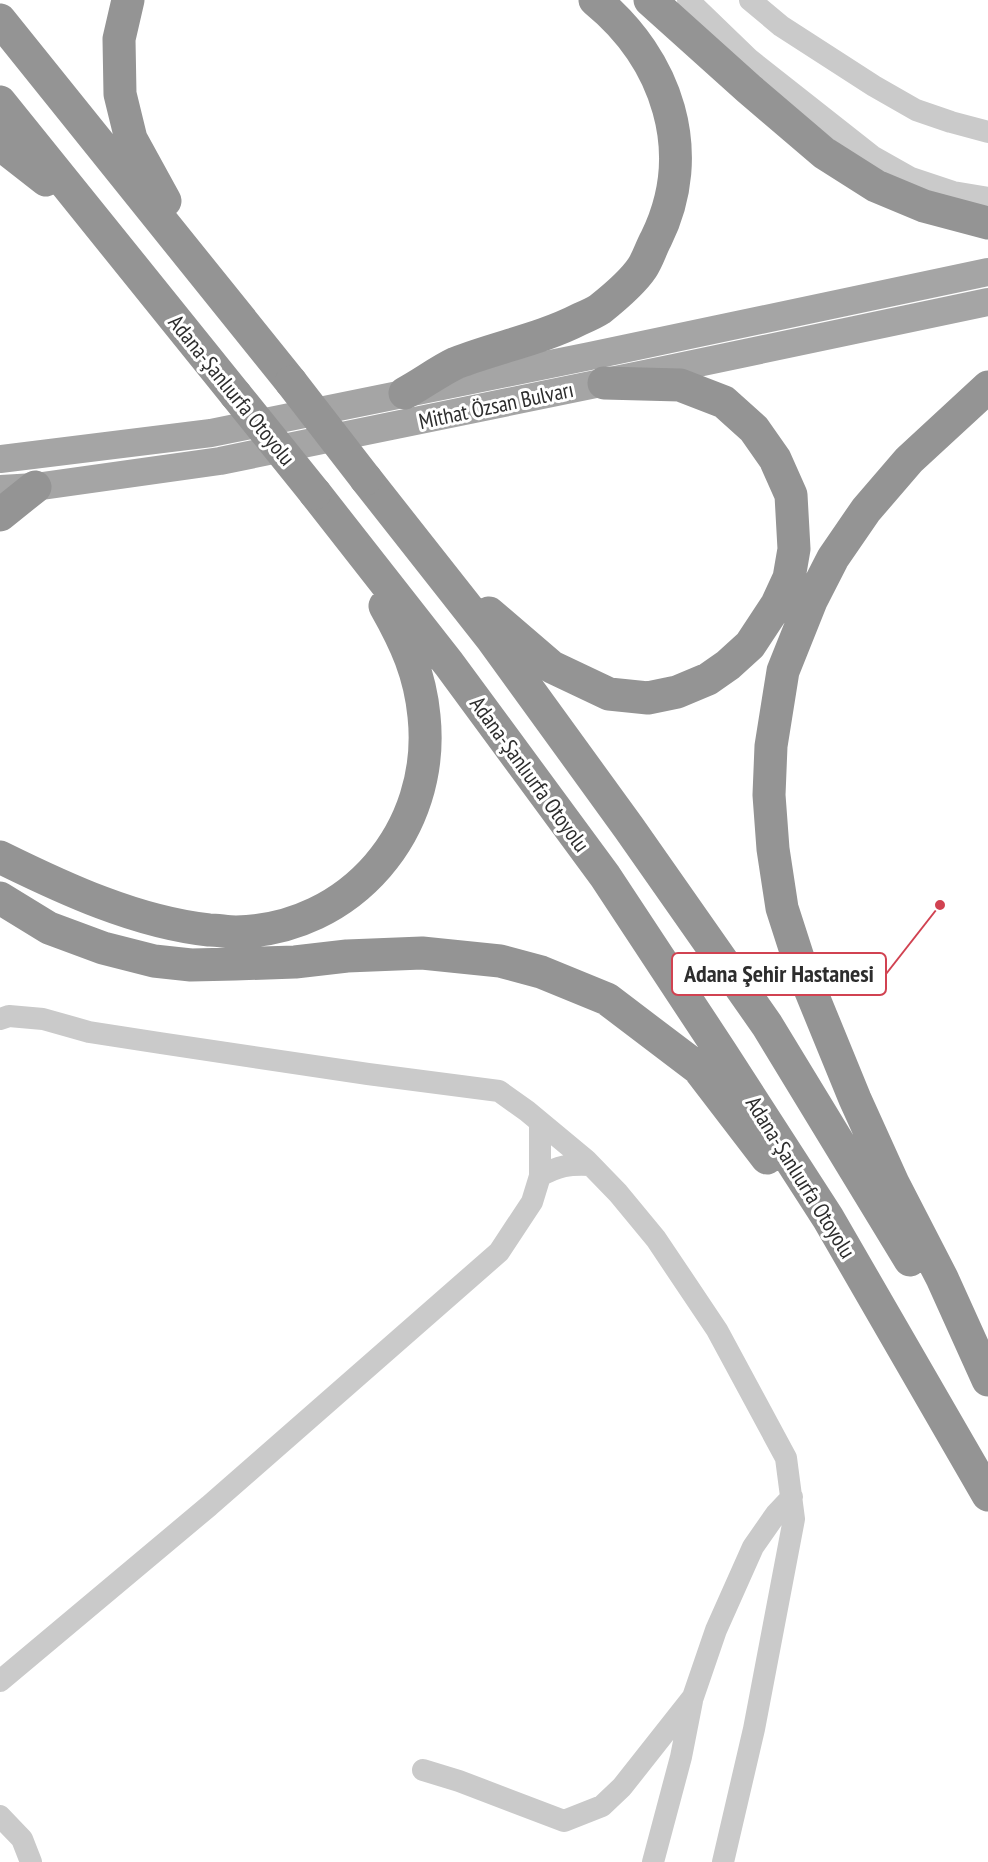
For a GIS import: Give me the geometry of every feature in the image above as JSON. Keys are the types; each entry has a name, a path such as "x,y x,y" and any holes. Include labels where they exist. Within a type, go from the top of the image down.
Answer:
{"highway":[{"path":"128,0 119,39 120,94 131,139 162,197 218,291"},
{"path":"405,393 455,364 558,331 599,310 643,267 664,222 672,194 676,161 675,133 668,101 654,71 637,44 613,15 595,0"},
{"path":"650,0 824,153 876,186 924,206 988,223"},
{"path":"0,20 291,382 499,648 629,828 767,1025 883,1214 988,1393"},
{"name":"Adana-Şanlıurfa Otoyolu","path":"0,102 449,664 605,876 722,1052 841,1240 988,1495"},
{"path":"0,144 47,181 78,199"},
{"path":"423,551 552,667 609,694 648,698 677,692 708,679 735,659 750,645 761,629 777,604 789,578 794,549 791,495 775,459 754,429 724,402 680,385 604,383"},
{"path":"988,387 909,460 866,510 833,558 811,602 783,671 771,746 769,795 772,849 782,908 801,967 855,1099 893,1183 942,1278 988,1380"},
{"path":"0,514 35,487"},
{"path":"0,857 41,878 109,905 181,927 236,932 281,927 320,913 349,895 376,868 403,830 415,801 424,758 424,717 415,666 403,640 324,505"},
{"path":"0,898 49,928 103,948 154,961 191,965 235,964 422,953 500,961 552,977 607,999 698,1068 789,1188 841,1240"}],"main road":[{"name":"Mithat Özsan Bulvarı","path":"0,459 211,433 988,272"},
{"name":"Mithat Özsan Bulvarı","path":"0,489 35,487 220,461 988,302"}],"street":[{"path":"688,0 749,59 872,156 910,178 953,192 988,198"},
{"path":"750,0 781,26 874,86 916,110 988,132"},
{"path":"0,1019 9,1016 43,1019 89,1032 368,1074 500,1090 590,1165 618,1193 656,1239 717,1330 786,1458 794,1519 754,1729 723,1862"},
{"path":"0,1681 209,1506 499,1252 532,1202 540,1176 540,1122"},
{"path":"540,1176 558,1167 571,1164 590,1165"},
{"path":"653,1862 681,1757 693,1697 716,1630 753,1547 776,1514 792,1497"},
{"path":"423,1770 459,1780 564,1821 602,1806 622,1786 693,1697"},
{"path":"0,1816 22,1839 31,1862"}],"place":[{"name":"Adana Şehir Hastanesi","path":"940,905"}]}
